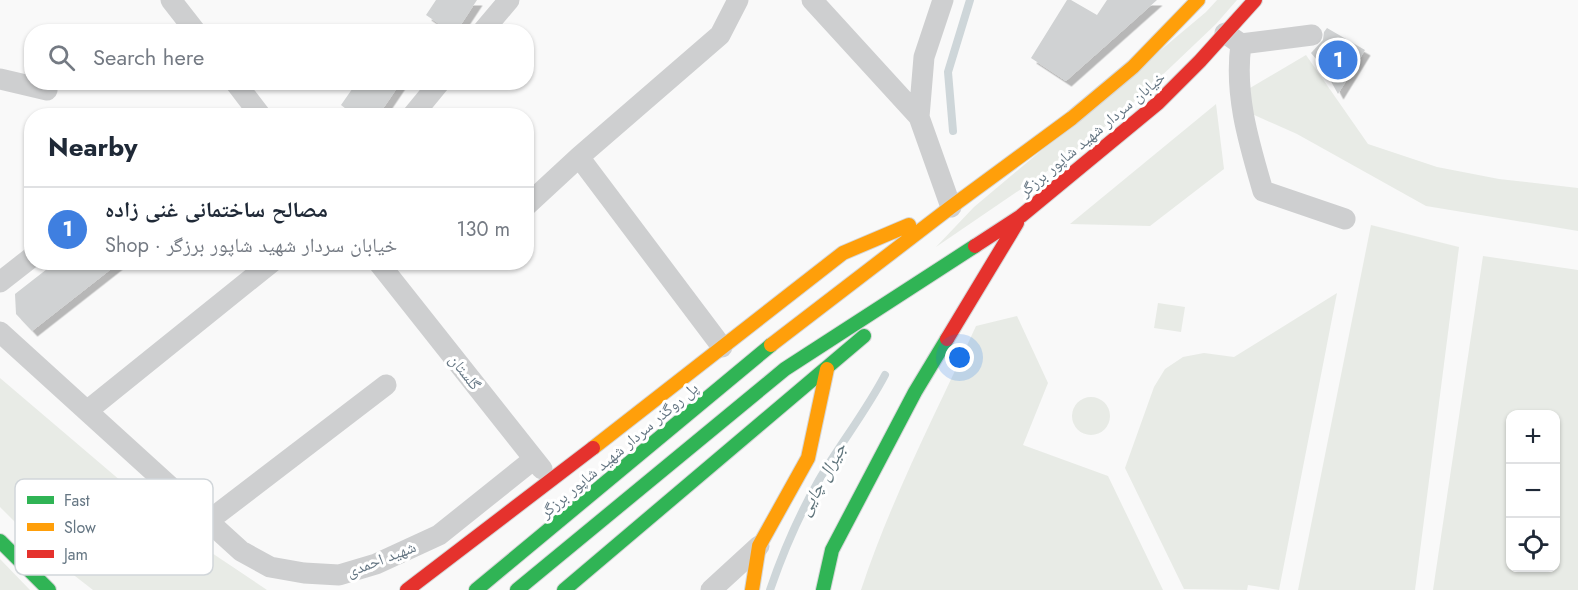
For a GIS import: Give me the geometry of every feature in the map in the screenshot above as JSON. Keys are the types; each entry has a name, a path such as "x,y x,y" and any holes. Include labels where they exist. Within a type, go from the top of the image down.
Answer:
{"main road":[{"name":"خیابان سردار شهید شاپور برزگر","path":"951,207 1072,118 1133,67 1198,0"},
{"name":"خیابان سردار شهید شاپور برزگر","path":"934,273 1021,216 1158,103 1233,39 1255,0"},
{"name":"پل روگذر سردار شهید شاپور برزگر","path":"476,590 782,336 951,207"},
{"path":"407,590 551,481 843,253 951,207"},
{"path":"823,590 832,550 915,392 1021,216"},
{"path":"564,590 827,369 934,273"},
{"path":"517,590 785,369 934,273"},
{"path":"752,590 759,546 808,458 827,369"},
{"path":"0,541 15,556"},
{"path":"34,575 49,590"}],"street":[{"path":"171,0 189,24"},
{"path":"489,24 509,0"},
{"path":"534,199 720,35 738,0"},
{"path":"812,0 919,117 951,207"},
{"path":"919,117 924,57 944,0"},
{"path":"1312,35 1233,39 1244,127 1263,191 1346,219"},
{"path":"0,79 24,85"},
{"path":"241,90 255,108"},
{"path":"419,108 433,90"},
{"path":"579,157 722,347"},
{"path":"0,282 24,263"},
{"path":"87,411 262,270"},
{"name":"گلستان","path":"384,270 551,481"},
{"name":"شهید احمدی","path":"0,332 161,479"},
{"path":"213,517 386,385"},
{"name":"شهید احمدی","path":"213,527 241,551 270,567 304,573 339,575 376,564 439,536 534,459"},
{"path":"711,590 759,546"}],"shaded area":[{"path":"1217,0 1237,0 1216,24 1133,103 1071,155 936,247 974,207 1206,12"},
{"path":"1306,55 1368,144 1437,167 1499,179 1578,188 1578,231 1426,206 1297,134 1252,114 1250,88"},
{"path":"1216,104 1224,169 1150,226 1070,224"},
{"path":"1371,225 1459,247 1415,590 1298,590"},
{"path":"1483,256 1578,270 1578,590 1433,590"},
{"path":"1337,293 1279,590 1248,585 1247,590 1184,589 1125,468 1154,387 1165,369 1183,357 1204,353 1234,357"},
{"path":"1158,303 1185,307 1181,332 1154,328"},
{"path":"1017,316 1048,383 1023,445 1108,476 1163,590 861,590 900,489 976,326"},
{"path":"0,378 119,479 15,479 15,522 0,507"},
{"path":"1091,397 1105,402 1110,416 1105,430 1091,435 1077,430 1072,416 1077,402"},
{"path":"213,554 267,590 93,590 74,575 213,575"},
{"path":"0,559 30,590 0,590"}],"building":[{"path":"436,0 477,0 461,24 439,24 426,15"},
{"path":"1067,0 1097,15 1107,0 1157,0 1066,81 1031,58"},
{"path":"1327,28 1365,50 1338,94 1323,67 1311,53 1323,40"},
{"path":"351,90 396,90 383,108 345,108 341,105"},
{"path":"46,270 110,270 32,331 16,314 15,294"}],"waterway":[{"name":"جیرال چایی","path":"953,131 948,72 970,0"},
{"name":"جیرال چایی","path":"770,590 792,534 812,493 885,375"}],"traffic: fast":[{"path":"517,590 785,369 975,246"},
{"path":"564,590 864,336"},
{"path":"823,590 832,550 915,392 947,339"},
{"path":"476,590 771,345"},
{"path":"0,541 15,556"},
{"path":"34,575 49,590"}],"traffic: slow":[{"path":"771,345 1072,118 1133,67 1198,0"},
{"path":"593,448 843,253 909,225"},
{"path":"752,590 759,546 808,458 827,369"}],"traffic: jam":[{"path":"975,246 1021,216 1158,103 1255,0"},
{"path":"947,339 1017,223"},
{"path":"407,590 593,448"}],"place":[{"name":"مصالح ساختمانی غنی زاده","path":"1338,60"}]}
